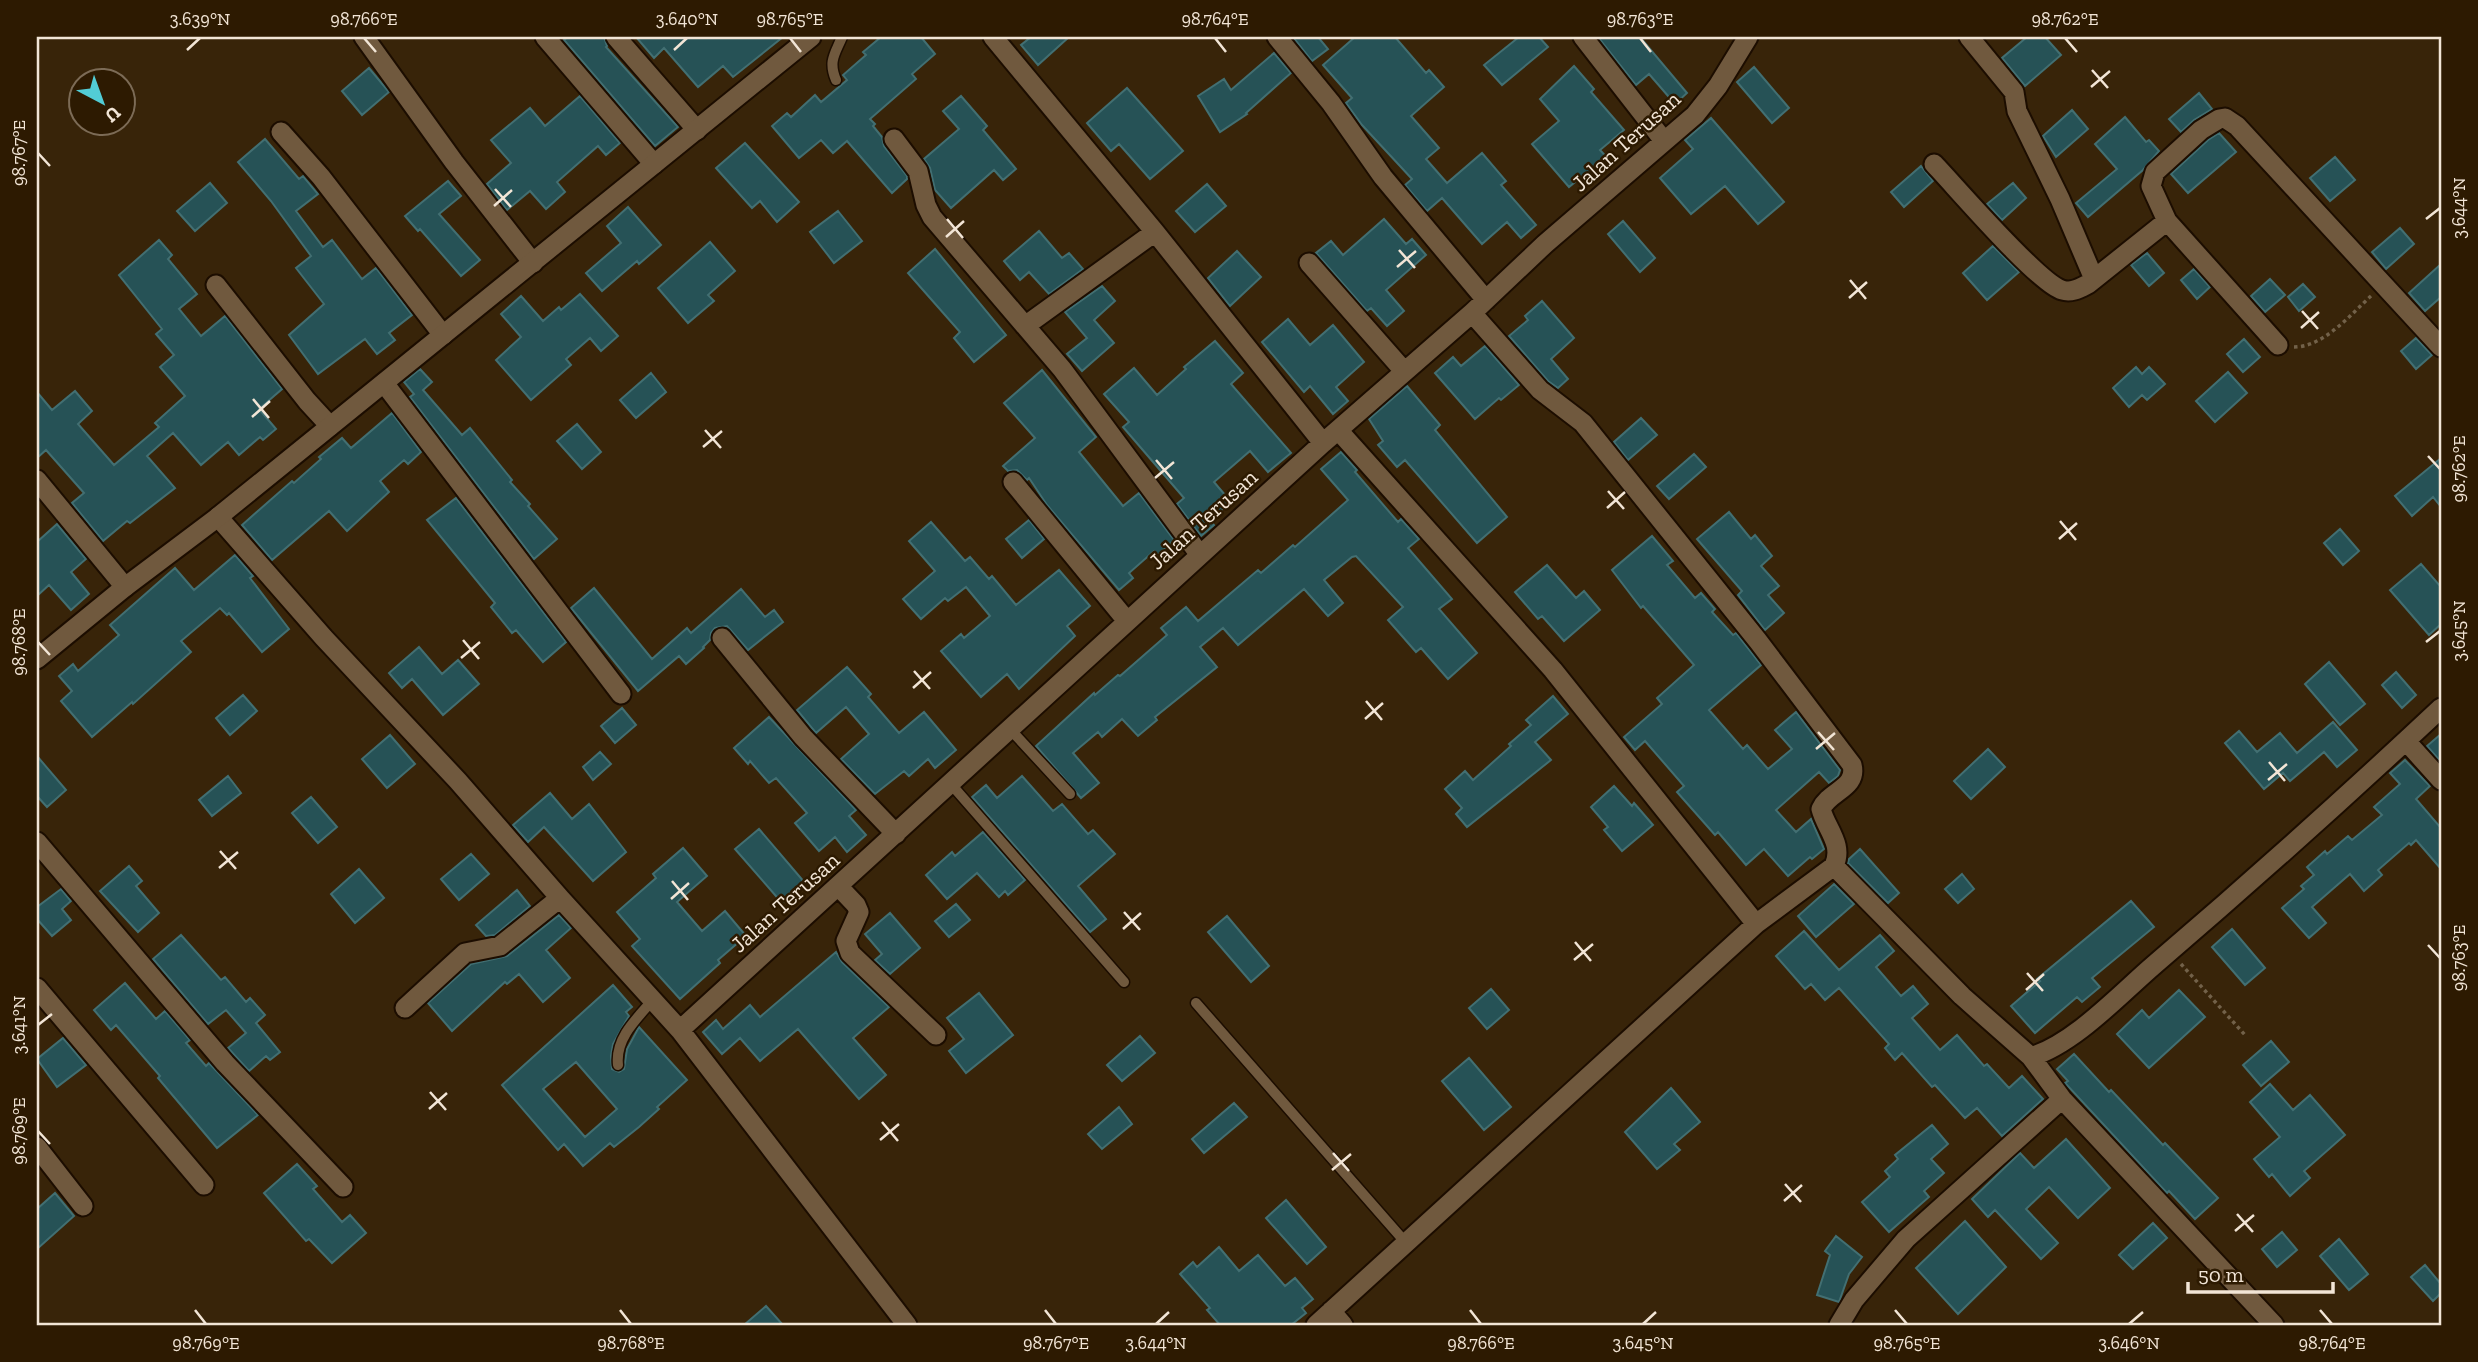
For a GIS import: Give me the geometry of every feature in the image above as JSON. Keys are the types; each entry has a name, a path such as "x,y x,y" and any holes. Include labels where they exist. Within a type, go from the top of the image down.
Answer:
{"street":[{"path":"364,37 454,162 533,263"},
{"path":"545,37 654,164"},
{"path":"616,37 697,130"},
{"path":"37,659 125,587 218,517 811,37"},
{"path":"993,37 1155,232 1331,436 1553,670 1756,924"},
{"path":"1277,37 1331,103 1540,390 1583,423 1758,641 1852,765 1854,775 1851,782 1823,803 1821,809 1838,847 1834,866 1756,924 1406,1242 1337,1318 1316,1325"},
{"path":"1583,37 1664,141"},
{"name":"Jalan Terusan","path":"680,1030 1331,436 1545,244 1695,115 1718,86 1748,37"},
{"path":"1969,37 2014,92 2017,111 2060,199 2094,279"},
{"path":"2278,345 2167,221 2151,186 2155,172 2201,130 2219,119 2225,118 2236,126 2441,347"},
{"path":"281,132 321,177 443,335"},
{"path":"894,139 918,171 926,205 932,217 1062,369 1200,555"},
{"path":"1934,164 2029,264 2070,290 2094,279 2167,221"},
{"path":"1025,326 1155,232"},
{"path":"1309,263 1404,371"},
{"path":"215,285 330,426"},
{"path":"384,383 621,694"},
{"path":"37,480 125,587"},
{"path":"1013,482 1127,621"},
{"path":"218,517 324,638 458,781 559,898 680,1030 907,1325"},
{"path":"722,638 803,737 896,834"},
{"path":"2031,1057 2047,1052 2081,1028 2170,952 2441,708"},
{"path":"2406,741 2441,780"},
{"path":"37,842 225,1063 343,1187"},
{"path":"1834,866 1962,996 2031,1057 2062,1099 2274,1325"},
{"path":"839,887 859,909 846,941 850,953 936,1035"},
{"path":"405,1008 465,954 500,946 559,898"},
{"path":"37,988 204,1185"},
{"path":"1839,1325 1854,1300 1906,1239 2062,1099"},
{"path":"37,1147 83,1206"}],"lane":[{"path":"836,80 831,58 842,37"},
{"path":"1009,728 1070,794"},
{"path":"950,783 1124,982"},
{"path":"618,1065 617,1052 628,1029 653,1000"},
{"path":"1196,1003 1406,1242"}],"path":[{"path":"2278,345 2300,347 2321,337 2335,328 2383,285"},
{"path":"2170,952 2245,1035"}],"building":[{"path":"568,37 604,37 606,47 678,127 655,146 564,40"},
{"path":"636,37 783,37 733,77 723,66 698,87 664,48 654,58"},
{"path":"881,37 921,37 935,54 912,74 916,79 870,119 882,137 884,146 907,176 892,193 847,141 833,153 821,140 799,158 772,126 787,113 791,117 815,95 821,102 847,80 843,75 866,55 863,52"},
{"path":"1031,37 1069,37 1038,65 1021,45"},
{"path":"1293,37 1318,37 1328,49 1312,61"},
{"path":"1355,37 1395,37 1426,73 1429,70 1444,87 1411,116 1439,148 1426,159 1447,183 1482,153 1506,181 1501,185 1536,225 1521,238 1507,222 1482,244 1442,198 1427,211 1405,185 1412,179 1362,125 1346,103 1352,98 1323,65"},
{"path":"1519,37 1539,37 1548,47 1502,85 1484,65"},
{"path":"1598,37 1640,37 1687,93 1675,104 1649,74 1636,85"},
{"path":"2027,37 2045,37 2061,55 2025,86 2002,58"},
{"path":"1274,53 1291,73 1247,114 1220,132 1198,96 1224,79 1231,90"},
{"path":"1574,66 1594,89 1591,92 1624,130 1600,150 1612,163 1591,181 1585,174 1569,187 1532,144 1559,121 1540,99"},
{"path":"1754,67 1789,108 1772,123 1737,82"},
{"path":"369,68 389,92 362,115 342,91"},
{"path":"1127,88 1183,151 1150,179 1119,144 1111,151 1087,123"},
{"path":"2199,93 2212,109 2181,132 2169,119"},
{"path":"580,96 620,143 606,155 598,146 557,182 565,192 546,209 530,191 507,210 487,184 511,163 491,140 530,108 545,126"},
{"path":"961,96 987,126 983,130 1016,169 1003,180 994,170 951,208 935,190 930,168 924,159 959,129 943,111"},
{"path":"2072,110 2088,129 2056,157 2043,136"},
{"path":"2125,117 2146,142 2149,140 2159,151 2143,170 2088,217 2076,203 2117,169 2095,144"},
{"path":"1711,118 1784,202 1758,224 1725,186 1691,214 1660,178 1693,149 1685,140"},
{"path":"2219,133 2236,152 2188,193 2171,174"},
{"path":"265,139 299,179 303,176 318,194 296,211 323,247 332,240 362,279 376,268 412,315 389,333 395,340 377,354 365,339 318,374 289,335 324,304 296,268 311,256 271,201 238,162"},
{"path":"745,143 799,202 777,222 760,201 752,208 716,168"},
{"path":"2335,157 2355,180 2330,201 2310,178"},
{"path":"1921,166 1933,181 1904,207 1891,192"},
{"path":"448,181 461,196 439,214 480,260 461,276 405,216"},
{"path":"210,183 227,203 195,231 177,211"},
{"path":"2013,183 2026,198 2002,220 1987,204"},
{"path":"1207,184 1226,206 1195,232 1176,211"},
{"path":"628,207 661,245 639,264 637,261 602,291 586,273 621,243 607,226"},
{"path":"838,211 862,241 834,263 810,232"},
{"path":"1384,219 1406,244 1412,239 1426,255 1386,290 1404,311 1387,326 1371,308 1367,311 1316,253 1331,241 1343,255"},
{"path":"1623,221 1655,258 1640,272 1608,234"},
{"path":"2400,228 2414,244 2386,269 2372,252"},
{"path":"1039,231 1062,258 1069,253 1083,269 1049,294 1029,272 1020,280 1004,261"},
{"path":"159,240 172,255 168,259 197,294 179,309 201,336 225,316 282,389 259,409 276,429 263,440 260,437 239,455 228,442 201,465 173,433 147,456 175,488 103,541 72,503 84,493 46,450 37,458 37,392 52,410 75,391 92,411 78,424 114,465 159,427 155,423 185,396 160,367 174,355 156,334 162,329 119,275"},
{"path":"710,242 735,271 708,295 714,301 688,323 658,288"},
{"path":"1993,246 2019,272 1987,300 1963,273"},
{"path":"935,249 1006,335 974,362 954,338 960,332 908,273"},
{"path":"1237,251 1261,277 1230,306 1208,278"},
{"path":"2147,253 2164,273 2149,286 2131,265"},
{"path":"2441,264 2441,297 2425,311 2409,293"},
{"path":"2194,269 2210,287 2197,299 2181,280"},
{"path":"2270,279 2285,295 2265,312 2251,296"},
{"path":"2303,284 2315,297 2299,311 2288,297"},
{"path":"1102,286 1115,301 1094,320 1114,343 1082,371 1067,354 1087,338 1065,312"},
{"path":"580,294 618,336 601,351 590,338 566,359 571,365 531,400 496,360 521,337 501,314 521,296 543,321"},
{"path":"1542,301 1574,338 1551,359 1568,379 1558,388 1548,381 1509,336 1528,320 1525,316"},
{"path":"1288,319 1310,345 1333,325 1364,362 1336,387 1348,401 1333,414 1310,386 1304,392 1262,342"},
{"path":"2416,338 2432,355 2416,369 2401,351"},
{"path":"2244,339 2260,357 2243,372 2227,354"},
{"path":"1215,341 1243,373 1231,384 1291,453 1268,472 1250,451 1214,482 1231,502 1210,520 1214,525 1201,536 1177,504 1184,498 1123,427 1129,422 1104,394 1134,368 1157,395"},
{"path":"1485,346 1519,385 1475,419 1435,373 1453,357 1461,366"},
{"path":"2136,367 2142,374 2149,367 2165,384 2147,400 2142,395 2129,407 2113,388"},
{"path":"420,369 432,382 423,390 462,435 470,428 530,504 528,506 557,539 534,559 410,397 414,394 404,382"},
{"path":"1042,370 1096,437 1079,452 1123,506 1139,493 1174,540 1158,555 1154,551 1129,573 1133,578 1119,590 1047,505 1029,478 1027,480 1017,470 1008,471 1003,466 1035,438 1004,403"},
{"path":"2228,372 2247,393 2215,422 2196,401"},
{"path":"651,373 666,392 636,418 620,400"},
{"path":"1407,386 1440,425 1435,430 1507,517 1477,543 1405,460 1397,467 1378,445 1383,441 1369,419"},
{"path":"392,413 421,452 408,464 404,460 380,481 389,492 347,531 329,511 272,560 242,525 292,481 294,483 342,438 351,448"},
{"path":"1641,418 1657,435 1628,460 1614,442"},
{"path":"577,424 601,452 582,469 557,441"},
{"path":"1341,452 1398,522 1401,519 1419,539 1408,548 1452,599 1439,609 1477,653 1448,679 1421,648 1416,652 1388,620 1403,607 1356,556 1352,557 1324,580 1343,603 1328,616 1304,589 1238,645 1223,628 1200,647 1217,667 1155,717 1157,720 1138,736 1122,719 1102,737 1098,732 1073,753 1099,783 1081,798 1036,746 1094,693 1095,695 1120,676 1167,635 1161,628 1186,607 1198,621 1258,570 1261,573 1293,545 1295,547 1348,500 1321,469"},
{"path":"1694,454 1706,467 1669,499 1657,486"},
{"path":"2441,458 2441,507 2433,497 2412,516 2395,496"},
{"path":"456,498 566,642 543,662 516,630 512,633 491,607 495,603 427,520"},
{"path":"1729,512 1751,539 1755,535 1772,556 1761,566 1779,586 1768,595 1784,613 1765,630 1738,595 1742,591 1697,539"},
{"path":"1029,520 1044,539 1022,558 1006,539"},
{"path":"931,522 965,561 970,557 989,579 992,576 1016,605 1059,570 1090,606 1067,626 1075,636 1019,689 1007,674 981,697 941,651 961,634 964,638 990,616 966,587 948,601 945,598 921,619 903,599 935,571 909,541"},
{"path":"57,524 86,559 71,572 89,594 71,610 49,585 37,596 37,542"},
{"path":"2340,529 2359,551 2343,565 2324,543"},
{"path":"1652,536 1673,561 1667,565 1695,598 1701,593 1715,609 1712,612 1733,635 1736,633 1761,665 1709,710 1743,749 1747,745 1768,769 1792,749 1775,730 1796,712 1840,770 1838,776 1829,783 1819,772 1776,810 1796,832 1811,819 1824,849 1788,876 1764,849 1746,865 1718,832 1715,835 1677,792 1684,786 1645,741 1635,750 1624,737 1662,704 1657,698 1694,665 1643,606 1641,608 1612,570"},
{"path":"235,555 253,576 250,578 289,629 262,652 229,613 227,615 220,608 181,641 191,652 92,737 61,701 72,691 59,676 73,664 78,671 119,635 110,625 175,568 194,590"},
{"path":"2421,564 2441,587 2441,624 2429,635 2390,590"},
{"path":"1547,565 1576,598 1584,591 1600,610 1564,641 1542,616 1538,619 1515,592"},
{"path":"594,588 652,659 687,628 691,633 741,589 765,617 774,610 783,622 748,650 727,626 715,628 704,648 686,664 679,656 638,691 571,608"},
{"path":"419,647 442,674 458,660 479,684 443,715 412,679 402,688 389,673"},
{"path":"2329,662 2365,704 2340,725 2305,684"},
{"path":"847,667 871,694 868,697 899,733 924,712 956,750 935,768 928,759 909,776 904,771 875,794 841,759 869,734 846,707 816,733 797,710"},
{"path":"2396,672 2416,695 2402,708 2382,685"},
{"path":"243,695 257,711 230,735 216,718"},
{"path":"1553,696 1568,714 1535,742 1551,760 1467,827 1456,814 1462,808 1445,789 1465,771 1473,780 1531,725 1526,720"},
{"path":"622,708 636,725 615,743 601,726"},
{"path":"769,717 856,810 849,816 866,835 847,852 835,837 819,851 795,823 807,813 776,778 769,783 750,761 748,764 734,748"},
{"path":"2333,722 2357,750 2337,767 2324,752 2290,781 2283,773 2264,789 2225,743 2239,731 2257,752 2280,733 2297,753"},
{"path":"2441,734 2441,762 2427,746"},
{"path":"390,735 415,764 387,788 362,759"},
{"path":"1988,749 2005,767 1971,799 1954,781"},
{"path":"600,752 611,764 593,780 583,767"},
{"path":"37,756 66,790 47,807 37,796"},
{"path":"2405,760 2430,786 2416,799 2441,828 2441,869 2416,840 2411,845 2409,843 2378,870 2382,875 2364,891 2350,874 2312,907 2326,923 2309,938 2282,908 2304,889 2301,886 2314,875 2307,867 2348,836 2352,840 2382,815 2374,807 2400,784 2390,773"},
{"path":"228,776 241,793 212,816 199,800"},
{"path":"1022,776 1053,811 1062,804 1088,834 1093,830 1115,854 1078,886 1106,919 1090,932 972,797 986,785 997,798"},
{"path":"1614,786 1632,806 1634,803 1653,825 1622,851 1604,830 1608,827 1591,807"},
{"path":"550,793 572,819 589,804 626,852 593,881 544,827 528,842 513,825"},
{"path":"311,797 337,827 318,843 292,813"},
{"path":"759,829 805,883 782,903 735,849"},
{"path":"983,832 1025,880 1008,895 1005,891 999,897 977,873 947,899 926,875 952,852 955,856"},
{"path":"683,848 707,876 677,902 702,931 725,911 746,936 680,999 632,946 640,939 617,912 656,878 653,874"},
{"path":"1860,849 1899,893 1888,903 1848,863"},
{"path":"471,854 489,874 459,900 441,879"},
{"path":"129,866 142,881 136,886 159,913 138,932 100,891"},
{"path":"359,869 384,898 355,923 331,894"},
{"path":"1962,874 1974,889 1958,903 1945,889"},
{"path":"1834,884 1854,904 1816,937 1798,916"},
{"path":"61,889 71,901 62,909 71,920 52,936 37,919 37,907"},
{"path":"517,890 530,906 495,935 486,936 476,925"},
{"path":"2131,901 2154,927 2092,978 2100,987 2082,1002 2077,997 2035,1033 2011,1006 2040,981 2037,979"},
{"path":"956,904 970,920 949,937 935,921"},
{"path":"890,913 920,948 890,974 875,960 882,954 865,934"},
{"path":"559,915 571,928 546,950 570,978 543,1002 519,974 507,984 505,982 452,1031 428,1003 471,964 507,956"},
{"path":"1227,916 1269,966 1251,982 1208,932"},
{"path":"2232,929 2265,968 2245,985 2212,947"},
{"path":"1804,931 1839,970 1880,935 1894,951 1876,967 1901,996 1913,986 1928,1004 1912,1018 1940,1050 1957,1035 1984,1066 1987,1064 2009,1088 2022,1076 2043,1099 2002,1136 1977,1108 1965,1118 1935,1085 1932,1087 1902,1053 1895,1060 1885,1048 1889,1044 1839,988 1825,1000 1811,984 1805,989 1776,956"},
{"path":"181,935 221,980 225,977 246,1002 250,998 265,1015 256,1023 280,1052 270,1060 266,1056 249,1071 228,1048 246,1033 226,1010 208,1024 153,959"},
{"path":"836,952 842,962 889,1007 853,1038 886,1075 859,1099 798,1029 760,1061 740,1038 722,1054 703,1032 716,1020 723,1029 750,1005 760,1017"},
{"path":"125,983 156,1019 165,1011 190,1040 186,1043 206,1066 209,1063 258,1115 217,1148 116,1025 111,1030 94,1010"},
{"path":"613,985 632,1007 626,1012 629,1016 613,1044 612,1069 619,1072 624,1069 627,1049 639,1027 687,1080 639,1127 614,1147 610,1143 583,1166 564,1144 558,1150 502,1085","holes":["576,1062 617,1109 585,1137 543,1089"]},
{"path":"1491,989 1509,1010 1487,1029 1469,1008"},
{"path":"2179,990 2205,1017 2149,1068 2117,1034 2142,1010 2149,1018"},
{"path":"979,993 1013,1035 966,1073 949,1051 964,1039 947,1018"},
{"path":"1140,1036 1155,1053 1122,1081 1107,1065"},
{"path":"63,1038 86,1065 57,1087 37,1059"},
{"path":"2271,1041 2289,1062 2261,1086 2243,1065"},
{"path":"2074,1054 2109,1092 2111,1090 2218,1198 2195,1219 2169,1191 2167,1193 2065,1083 2068,1081 2057,1069"},
{"path":"1469,1058 1511,1107 1484,1130 1442,1081"},
{"path":"2270,1084 2293,1110 2310,1095 2345,1135 2304,1171 2310,1178 2290,1196 2272,1174 2269,1177 2254,1159 2280,1137 2250,1102"},
{"path":"1671,1088 1700,1122 1674,1144 1680,1150 1657,1169 1625,1132"},
{"path":"1234,1103 1247,1117 1204,1153 1192,1139"},
{"path":"1119,1107 1132,1124 1102,1149 1088,1134"},
{"path":"1932,1125 1948,1144 1931,1159 1944,1173 1924,1191 1929,1197 1889,1232 1862,1202 1890,1177 1885,1171 1898,1159 1895,1155"},
{"path":"2066,1139 2110,1188 2078,1218 2049,1187 2026,1209 2058,1243 2041,1259 1995,1210 1988,1217 1972,1199 2020,1153 2034,1168"},
{"path":"297,1164 317,1186 313,1189 342,1222 350,1215 366,1233 332,1263 309,1239 306,1241 264,1193"},
{"path":"55,1193 74,1216 37,1249 37,1209"},
{"path":"1286,1200 1326,1247 1307,1264 1266,1218"},
{"path":"1965,1221 2006,1267 1958,1314 1916,1268"},
{"path":"2153,1223 2167,1238 2133,1269 2119,1255"},
{"path":"2282,1232 2297,1250 2277,1267 2262,1249"},
{"path":"1836,1236 1862,1257 1849,1274 1839,1302 1817,1295 1830,1255 1825,1251"},
{"path":"2339,1239 2368,1274 2349,1290 2320,1256"},
{"path":"1219,1247 1239,1271 1258,1255 1285,1286 1295,1278 1313,1299 1302,1308 1306,1313 1291,1325 1220,1325 1207,1310 1210,1308 1180,1274 1193,1262 1197,1267"},
{"path":"2425,1265 2441,1284 2441,1293 2433,1301 2411,1277"},
{"path":"766,1306 783,1325 744,1325"}]}
